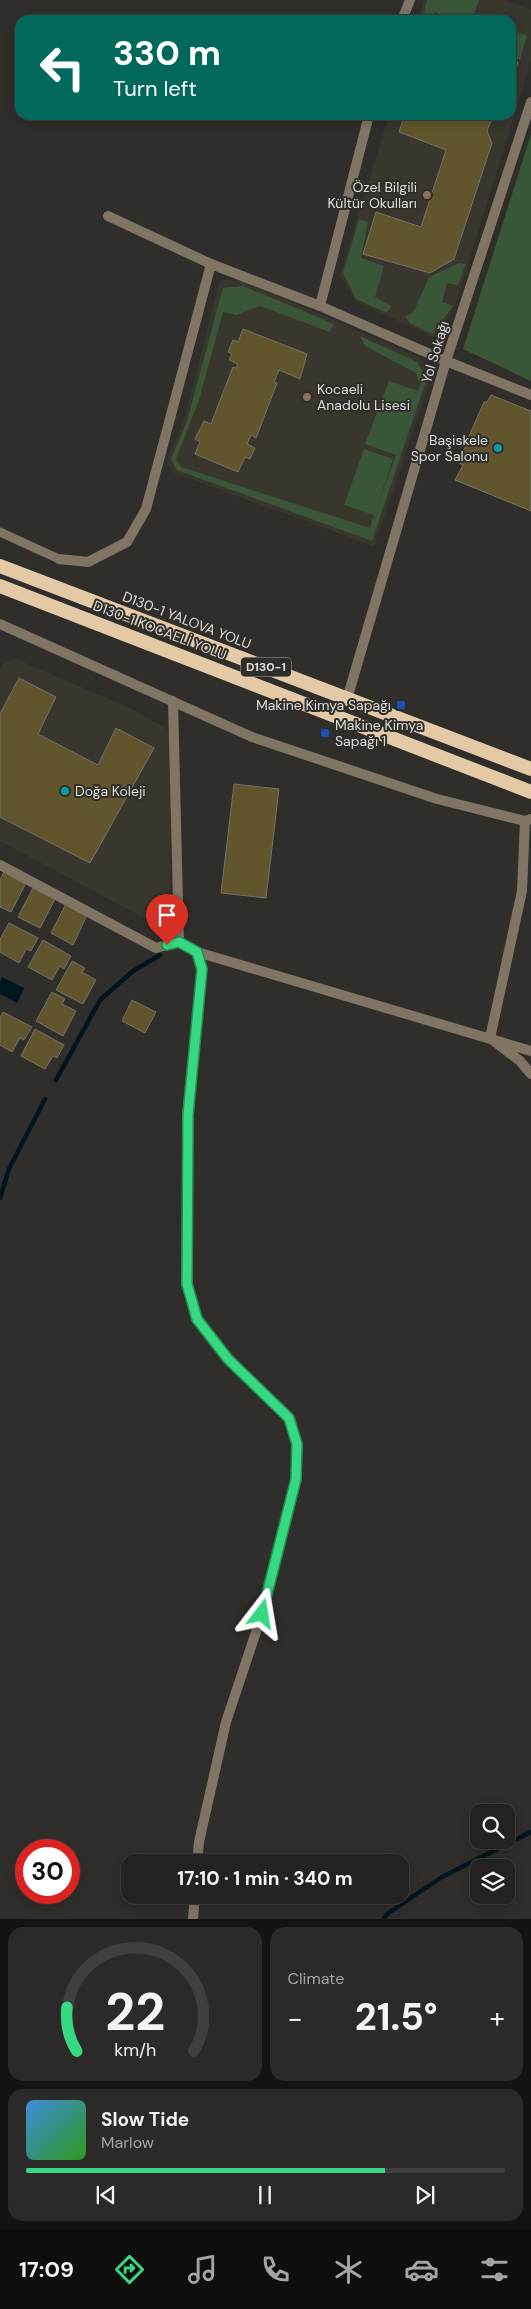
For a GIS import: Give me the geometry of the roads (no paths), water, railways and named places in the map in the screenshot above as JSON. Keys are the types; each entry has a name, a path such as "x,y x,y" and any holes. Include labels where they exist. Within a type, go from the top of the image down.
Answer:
{"highway":[{"name":"D130-1 YALOVA YOLU","path":"0,566 531,769"},
{"name":"D130-1 KOCAELİ YOLU","path":"0,586 531,792"}],"street":[{"path":"404,15 410,0"},
{"name":"Yol Sokağı","path":"347,698 446,361 531,102"},
{"path":"320,306 368,120"},
{"path":"108,216 211,264 320,306 446,361 531,395"},
{"path":"59,559 88,562 127,542 146,509 211,264"},
{"path":"0,624 252,736 437,799 528,820 522,891 490,1038"},
{"path":"173,701 179,942"},
{"path":"0,865 156,948 179,942 197,952 531,1051"},
{"path":"197,952 202,969 188,1115 187,1284 197,1319 228,1359 289,1418 297,1444 296,1479 262,1614 226,1722 198,1842 197,1854"},
{"path":"490,1038 520,1060 531,1074"},
{"path":"193,1919 194,1904"}],"lane":[{"path":"0,532 59,559"}],"water":[{"path":"2,977 24,988 17,1003 0,994"}],"waterway":[{"path":"56,1080 100,1000 133,971 160,955"},
{"path":"0,1198 9,1169 45,1099"},
{"path":"384,1919 387,1914 442,1877 531,1832"}],"place":[{"name":"Özel Bilgili Kültür Okulları","path":"427,195"},
{"name":"Kocaeli Anadolu Lisesi","path":"307,397"},
{"name":"Başiskele Spor Salonu","path":"498,448"},
{"name":"Makine Kimya Sapağı","path":"401,705"},
{"name":"Makine Kimya Sapağı 1","path":"325,733"},
{"name":"Doğa Koleji","path":"65,791"}]}
